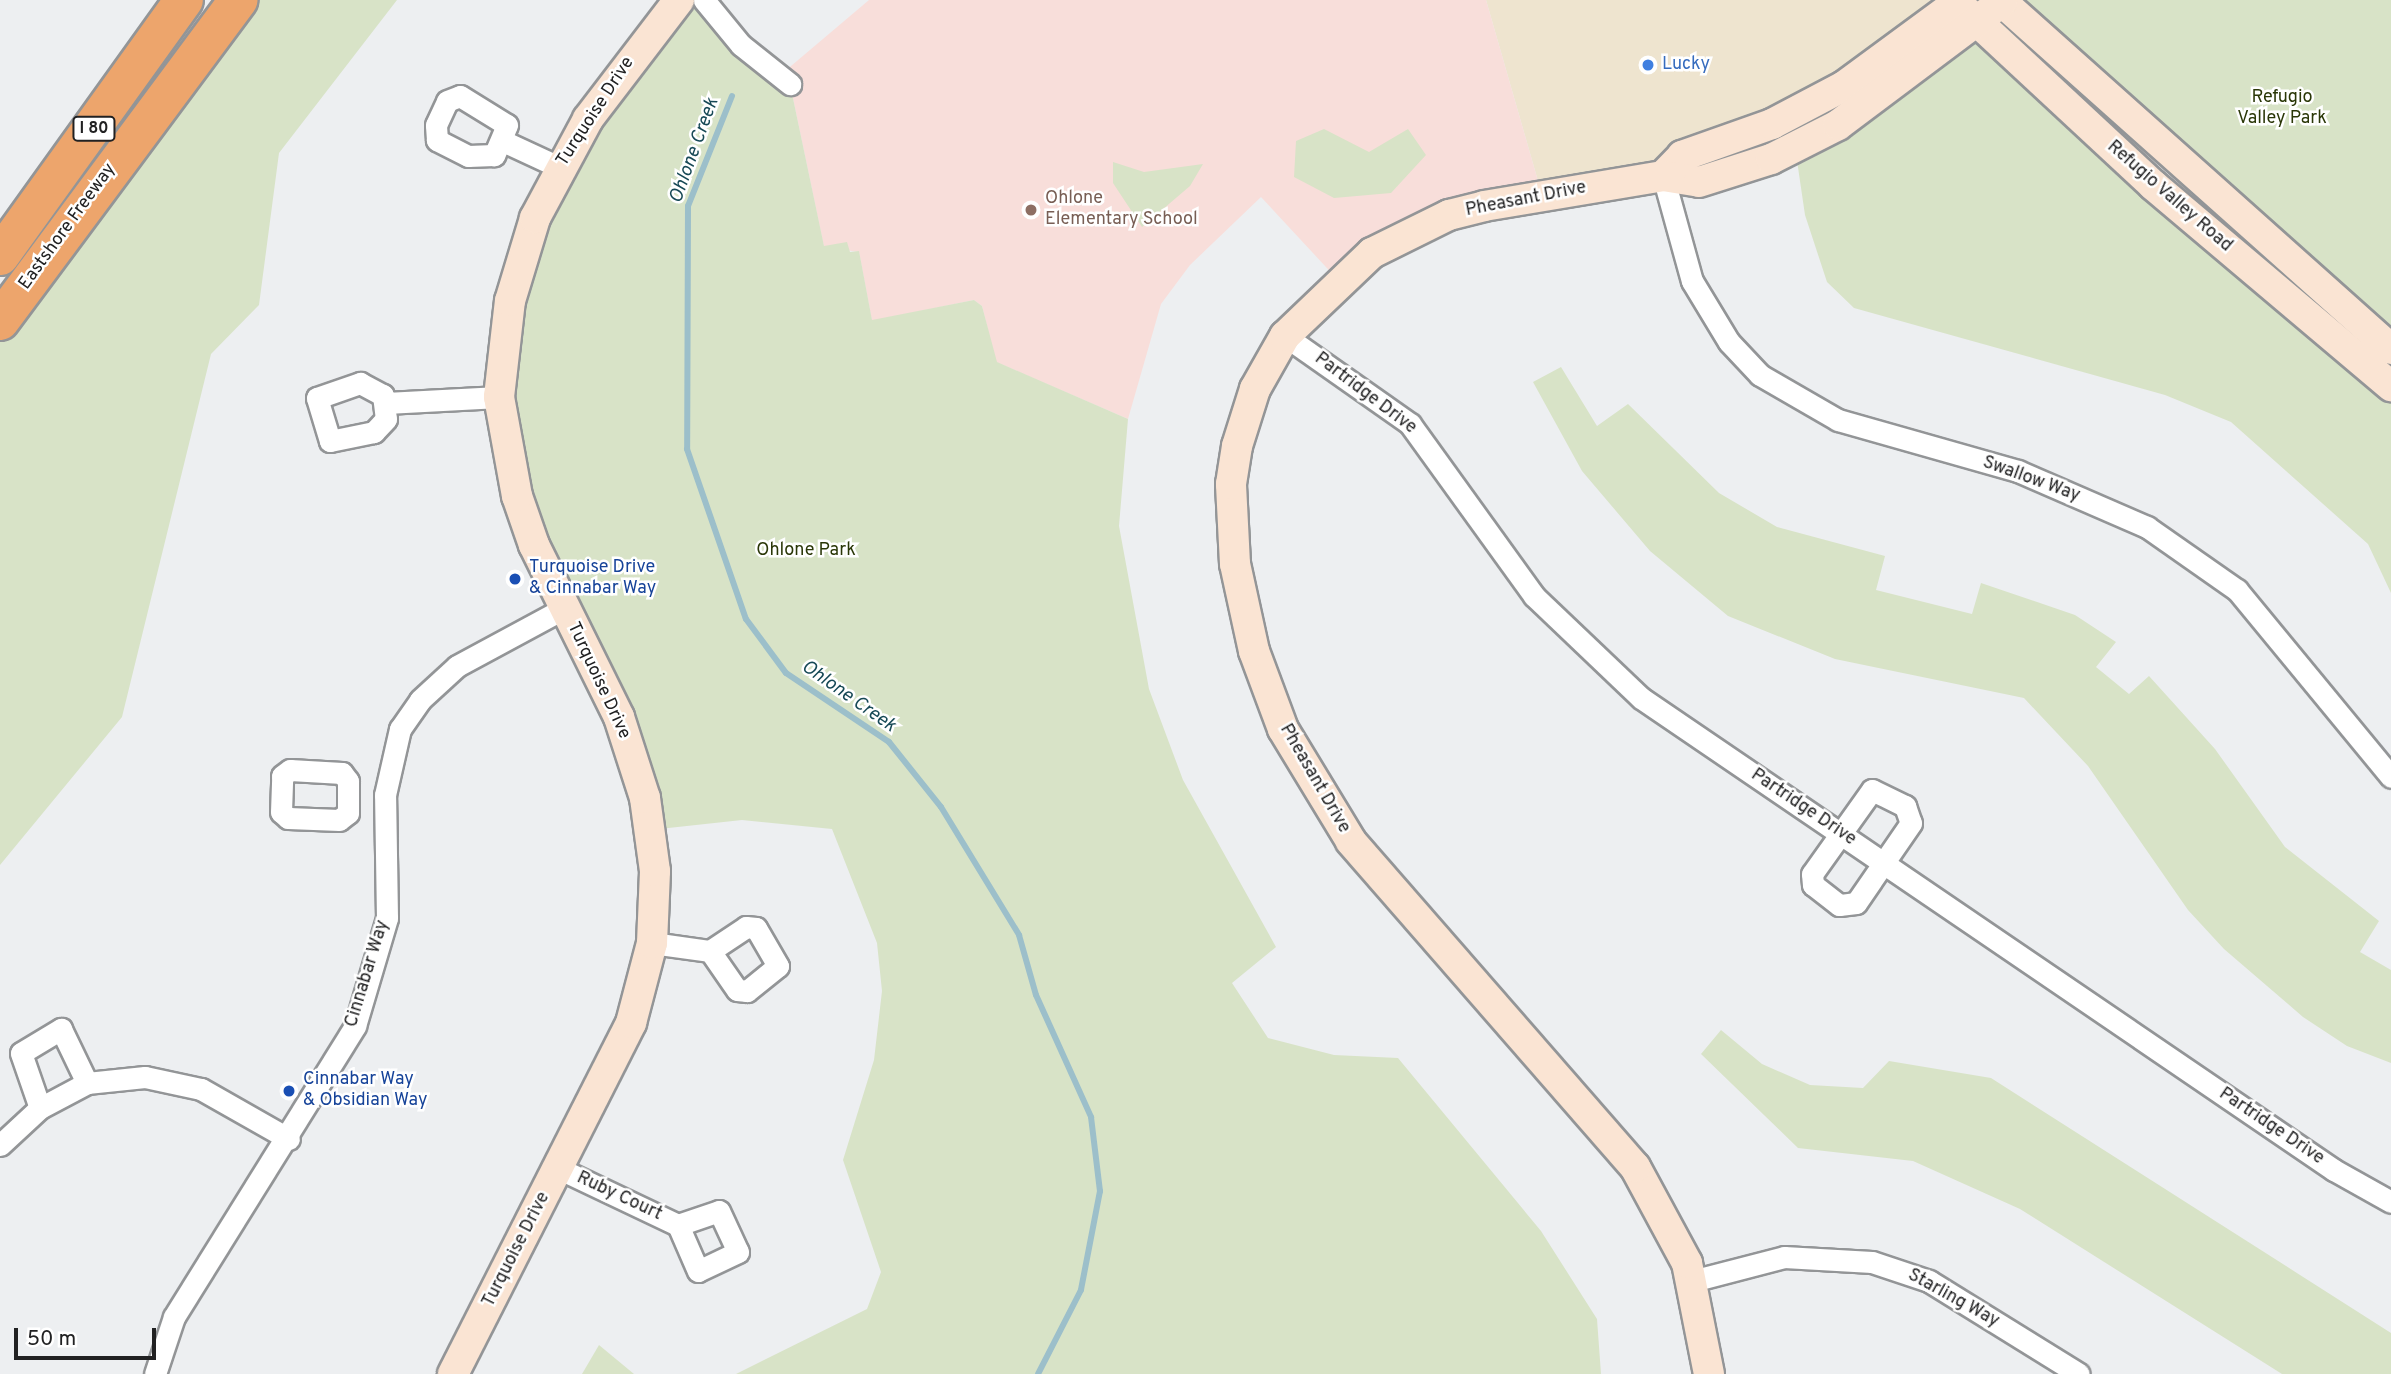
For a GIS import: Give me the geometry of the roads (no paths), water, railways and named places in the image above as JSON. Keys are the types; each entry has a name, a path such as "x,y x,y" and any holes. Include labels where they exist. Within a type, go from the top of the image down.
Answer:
{"highway":[{"name":"Eastshore Freeway","path":"0,256 184,0"},
{"name":"Eastshore Freeway","path":"0,321 238,0"}],"street":[{"name":"Turquoise Drive","path":"453,1374 631,1023 652,943 655,871 645,798 619,717 563,609 517,496 499,397 517,273 559,167 620,71 679,0"},
{"path":"704,0 741,45 790,84"},
{"name":"Pheasant Drive","path":"1709,1374 1692,1281 1635,1167 1351,841 1283,729 1254,651 1241,589 1231,484 1248,408 1285,336 1372,253 1449,215 1663,176 1699,182 1771,159 1838,125 1962,7 2001,1"},
{"name":"Refugio Valley Road","path":"2001,1 2391,349"},
{"name":"Refugio Valley Road","path":"1962,7 2153,185 2391,386"},
{"path":"505,142 559,167"},
{"name":"Swallow Way","path":"1663,176 1692,281 1729,342 1760,375 1838,420 2018,471 2147,527 2237,590 2391,777"},
{"name":"Partridge Drive","path":"1285,336 1410,424 1534,596 1597,662 1839,832 2334,1170 2391,1202"},
{"path":"386,403 499,397"},
{"name":"Cinnabar Way","path":"155,1374 174,1317 289,1139 355,1026 387,918 385,795 396,738 431,688 486,649 563,609"},
{"path":"1872,790 1905,806 1911,822 1856,903 1839,905 1812,880 1839,832 1872,790"},
{"path":"348,794 385,795"},
{"path":"652,943 710,951"},
{"path":"40,1108 21,1054 61,1030 87,1083"},
{"path":"0,1145 40,1108 87,1083 145,1077 201,1088 289,1139"},
{"name":"Ruby Court","path":"559,1169 678,1225"},
{"name":"Starling Way","path":"1692,1281 1784,1257 1872,1262 1929,1281 2079,1374"}],"waterway":[{"name":"Ohlone Creek","path":"732,96 688,206 687,449 746,619 786,673 889,742 941,807 1019,935 1036,995 1091,1117 1100,1191 1081,1290 1038,1374"}],"place":[{"name":"Lucky","path":"1648,65"},
{"name":"Ohlone Elementary School","path":"1031,210"},
{"name":"Turquoise Drive & Cinnabar Way","path":"515,579"},
{"name":"Cinnabar Way & Obsidian Way","path":"289,1091"}],"park label":[{"name":"Refugio Valley Park","path":"2282,109"},
{"name":"Ohlone Park","path":"806,551"}]}
